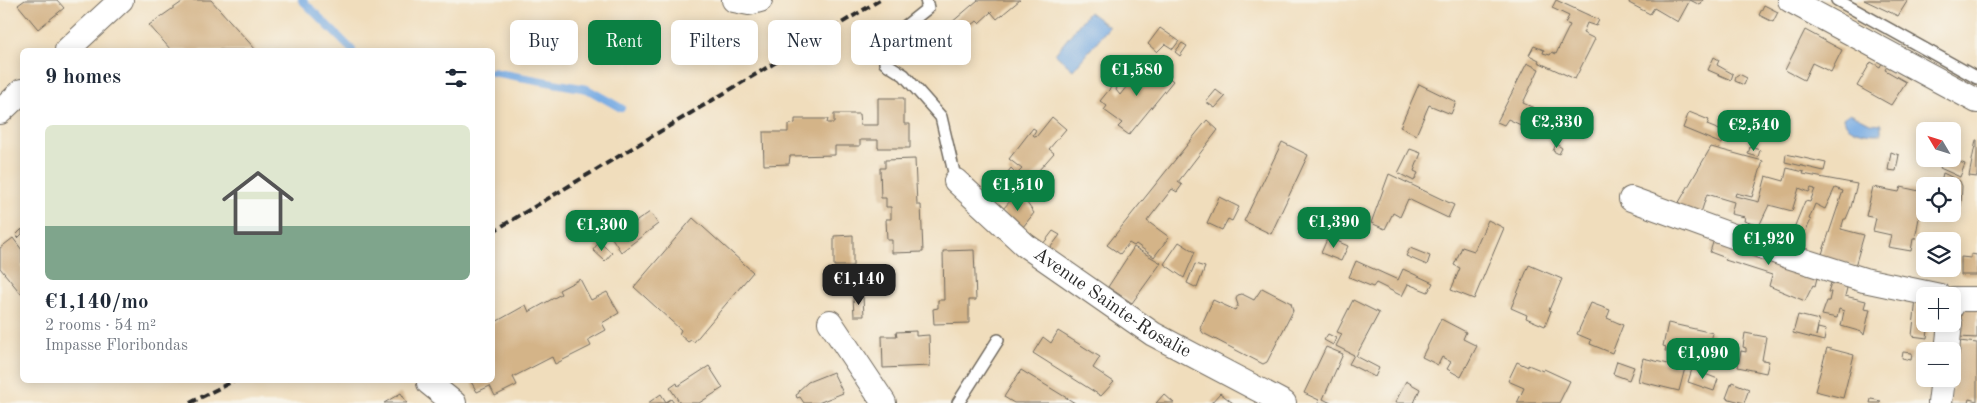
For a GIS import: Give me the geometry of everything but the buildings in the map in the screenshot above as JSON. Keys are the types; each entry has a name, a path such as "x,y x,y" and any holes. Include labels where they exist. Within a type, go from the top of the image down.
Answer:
{"street":[{"path":"69,48 121,0"},
{"path":"734,0 749,3 760,0"},
{"path":"1790,0 1977,101"},
{"path":"0,112 20,93"},
{"name":"Avenue Sainte-Rosalie","path":"956,181 1025,245 1153,334 1284,403"},
{"path":"1631,199 1788,256 1864,280 1916,292"},
{"path":"1961,300 1977,299"},
{"path":"830,322 884,403"},
{"path":"429,383 454,403"},
{"path":"1940,403 1942,387"}],"lane":[{"path":"926,0 928,8 888,40 885,63 904,75 941,117 956,181"},
{"path":"1837,0 1977,78"},
{"path":"958,403 998,340"}],"water":[{"path":"1089,12 1109,27 1073,70 1055,54"},
{"path":"1850,113 1870,123 1881,124 1881,134 1859,132 1849,127 1843,118"}],"waterway":[{"path":"302,0 350,48"},
{"path":"495,73 587,89 621,108"}],"railway":[{"path":"495,230 880,0"},
{"path":"190,403 229,383"}]}
